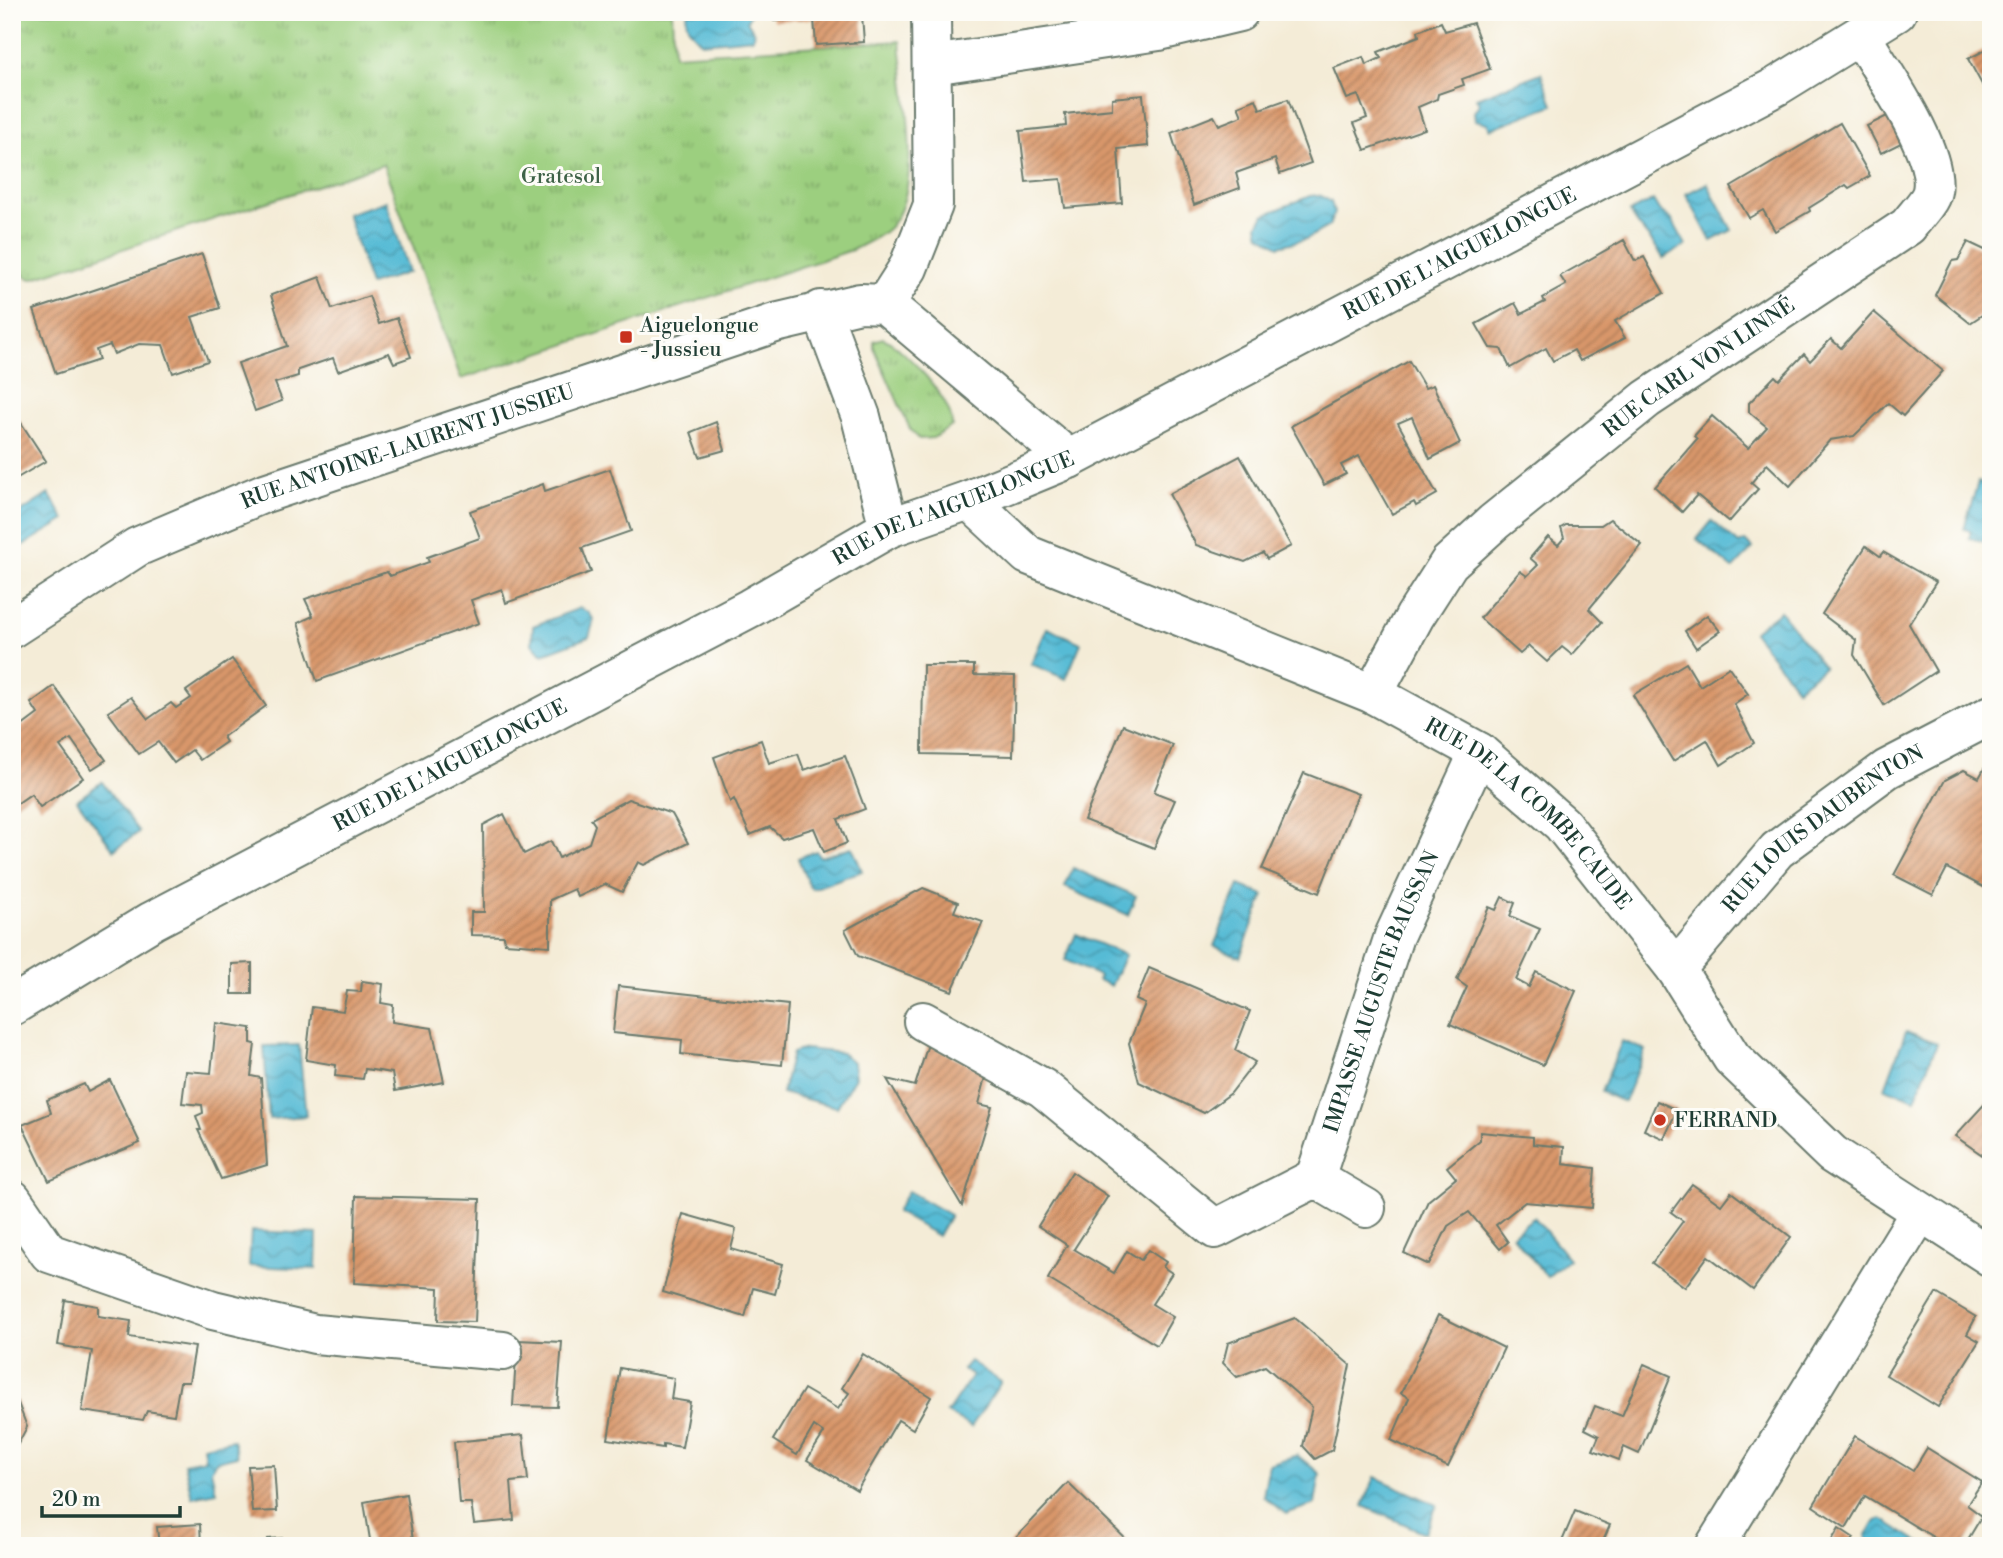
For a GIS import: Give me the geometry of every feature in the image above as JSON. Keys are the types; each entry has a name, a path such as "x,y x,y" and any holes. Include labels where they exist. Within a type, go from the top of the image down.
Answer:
{"street":[{"path":"931,12 933,205 908,268 886,304 1069,459"},
{"path":"932,65 1159,31 1239,12"},
{"name":"RUE DE L'AIGUELONGUE","path":"12,1006 152,921 750,608 889,528 969,500 1069,459 1753,99 1897,12"},
{"name":"RUE CARL VON LINNÉ","path":"1373,694 1415,616 1449,563 1494,522 1647,399 1829,280 1908,226 1914,218 1932,192 1931,167 1919,134 1861,36"},
{"name":"RUE ANTOINE-LAURENT JUSSIEU","path":"12,628 137,547 262,494 821,310 860,303 886,304"},
{"path":"821,310 861,417 889,528"},
{"name":"RUE DE LA COMBE CAUDE","path":"969,500 1028,555 1373,694 1479,752 1562,824 1676,969 1732,1058 1832,1154 1991,1257"},
{"name":"RUE LOUIS DAUBENTON","path":"1676,969 1777,850 1887,769 1991,715"},
{"name":"IMPASSE AUGUSTE BAUSSAN","path":"1315,1178 1394,936 1479,752"},
{"path":"922,1021 1043,1088 1216,1229 1315,1178 1366,1208"},
{"path":"12,1199 49,1253 213,1310 315,1334 503,1351"},
{"path":"1714,1546 1920,1212"}],"green space":[{"name":"Gratesol","path":"12,12 672,12 674,55 900,41 909,135 907,185 902,206 889,228 852,250 461,379 383,164 31,279 12,270"},
{"path":"883,338 904,353 937,390 950,415 952,426 933,438 919,439 910,429 874,348 874,341"}],"water":[{"path":"688,12 751,12 747,21 754,32 753,38 702,43 688,25"},
{"path":"1541,73 1553,105 1490,129 1487,123 1475,120 1474,112 1479,104 1476,98"},
{"path":"1707,183 1732,230 1711,241 1686,194"},
{"path":"1320,195 1331,202 1334,212 1329,226 1306,239 1279,246 1260,235 1258,225 1264,215 1310,196"},
{"path":"1653,200 1659,210 1672,220 1686,245 1663,258 1630,212"},
{"path":"386,201 409,272 370,285 347,214"},
{"path":"1987,477 1991,478 1990,543 1969,538 1971,531 1964,529 1978,482 1984,484"},
{"path":"49,494 65,520 12,552 12,518"},
{"path":"1712,521 1739,544 1745,541 1753,548 1733,569 1697,539"},
{"path":"580,608 594,620 589,637 543,654 532,644 533,626"},
{"path":"1780,611 1824,667 1797,688 1753,632"},
{"path":"1047,628 1081,643 1066,679 1031,664"},
{"path":"102,782 139,832 114,850 77,800"},
{"path":"852,847 862,871 812,889 809,886 798,858 816,851 820,857"},
{"path":"1073,868 1136,896 1128,915 1065,887"},
{"path":"1239,885 1264,895 1240,957 1214,946"},
{"path":"1076,934 1125,955 1111,986 1098,980 1099,976 1065,960"},
{"path":"1906,1031 1937,1043 1915,1099 1885,1088"},
{"path":"1622,1041 1645,1050 1624,1102 1601,1092"},
{"path":"299,1045 306,1116 269,1119 264,1046"},
{"path":"805,1049 842,1053 853,1062 855,1077 837,1107 782,1093 792,1053"},
{"path":"908,1191 950,1215 938,1236 896,1212"},
{"path":"1534,1217 1569,1259 1547,1277 1512,1235"},
{"path":"251,1231 317,1234 316,1269 249,1266"},
{"path":"970,1361 1001,1382 971,1427 947,1413 972,1376 963,1369"},
{"path":"233,1440 237,1456 216,1461 211,1470 216,1492 192,1497 184,1463 205,1459 203,1446"},
{"path":"1297,1455 1320,1474 1315,1504 1286,1514 1263,1496 1269,1464"},
{"path":"1375,1477 1437,1505 1425,1533 1363,1506"},
{"path":"1882,1519 1925,1546 1869,1543 1866,1536 1876,1521"}],"building":[{"path":"768,12 848,12 862,15 864,42 816,45 814,19 774,21"},
{"path":"1441,22 1445,31 1473,23 1490,69 1462,79 1464,85 1438,94 1437,99 1418,107 1425,129 1365,150 1354,123 1367,118 1358,95 1347,99 1334,68 1363,57 1366,65 1381,58 1378,52 1419,36 1418,31"},
{"path":"1991,47 1991,101 1968,59"},
{"path":"1143,95 1148,146 1118,149 1122,203 1065,208 1061,179 1026,182 1020,131 1066,126 1065,114 1112,109 1112,98"},
{"path":"1256,99 1260,109 1288,99 1311,163 1280,174 1275,159 1236,173 1240,188 1194,205 1171,133 1214,116 1219,125 1242,116 1238,106"},
{"path":"1889,115 1903,142 1881,153 1867,126"},
{"path":"1840,123 1870,176 1849,188 1846,185 1809,208 1810,211 1775,231 1763,210 1749,218 1731,187"},
{"path":"1624,240 1635,261 1644,257 1664,293 1615,321 1625,338 1580,361 1574,350 1553,361 1546,348 1510,368 1501,349 1490,348 1476,324 1515,303 1521,314 1545,302 1543,298 1566,285 1560,276"},
{"path":"1968,242 1991,253 1991,309 1970,323 1935,295 1952,261 1958,260"},
{"path":"202,254 220,308 192,317 208,361 173,373 163,345 139,344 114,354 110,345 96,350 99,360 56,374 34,310"},
{"path":"320,277 332,309 369,296 379,324 397,318 411,357 394,363 389,353 338,371 333,358 298,370 298,376 275,383 282,401 255,411 238,363 287,346 271,295"},
{"path":"1874,312 1943,371 1903,416 1888,403 1854,436 1830,440 1790,486 1767,464 1751,483 1758,489 1729,522 1697,495 1682,512 1655,487 1697,439 1694,436 1712,416 1748,448 1767,427 1749,412 1749,403 1775,376 1779,380 1804,354 1810,361 1831,339 1841,348"},
{"path":"1409,361 1425,388 1433,385 1460,443 1430,459 1412,417 1398,423 1437,494 1416,506 1414,502 1392,514 1359,456 1341,465 1346,474 1324,485 1291,426"},
{"path":"12,409 46,461 12,481"},
{"path":"716,422 725,450 700,457 691,432"},
{"path":"1240,456 1291,546 1267,559 1263,553 1245,562 1196,545 1169,494"},
{"path":"610,469 631,531 582,548 591,572 506,603 502,589 471,600 479,623 317,681 298,623 313,616 305,599 387,572 390,576 429,562 427,557 480,538 470,511 543,484 545,491"},
{"path":"1610,519 1642,545 1589,609 1602,622 1572,655 1562,647 1547,662 1529,646 1520,654 1480,618 1520,571 1527,576 1538,565 1530,558 1548,537 1558,545 1564,538 1561,528 1566,525 1601,525"},
{"path":"1866,546 1880,556 1883,552 1936,582 1909,624 1936,671 1884,705 1854,655 1856,640 1822,614"},
{"path":"1707,615 1720,631 1696,648 1685,631"},
{"path":"232,659 266,706 223,737 226,742 200,760 192,750 174,763 158,742 139,754 108,712 131,697 148,719 171,703 176,708 191,698 186,691"},
{"path":"1686,663 1700,686 1729,667 1748,694 1734,704 1754,743 1721,765 1707,740 1673,761 1633,695"},
{"path":"923,665 974,665 974,675 1015,676 1013,756 922,754"},
{"path":"54,686 106,760 92,769 71,739 60,746 83,778 40,807 31,794 12,807 12,719 22,726 38,714 31,703"},
{"path":"1123,725 1173,745 1154,792 1175,800 1154,848 1084,820"},
{"path":"761,740 769,763 798,754 804,770 845,756 865,809 838,819 847,843 824,852 814,828 782,838 770,827 750,835 734,799 730,802 714,757"},
{"path":"1984,769 1991,772 1991,891 1947,868 1933,895 1894,875 1945,780 1964,770 1979,778"},
{"path":"1304,773 1358,794 1319,893 1262,869"},
{"path":"628,799 672,814 688,843 644,865 638,862 622,892 605,884 578,897 574,889 550,900 550,946 505,943 504,936 471,935 471,912 484,912 483,825 504,814 524,854 551,841 559,858 589,843 595,825 591,819"},
{"path":"923,888 958,902 954,912 983,922 952,991 858,956 845,930"},
{"path":"1502,897 1515,903 1510,916 1540,929 1516,980 1529,987 1536,972 1576,991 1543,1065 1450,1024 1467,987 1457,980 1489,907 1496,910"},
{"path":"252,963 252,994 232,994 232,964"},
{"path":"1149,968 1250,1011 1235,1050 1255,1062 1231,1093 1204,1113 1139,1082 1129,1043 1145,1004 1136,1000"},
{"path":"362,981 383,984 381,1003 393,1005 392,1022 432,1028 444,1082 395,1091 392,1073 365,1069 363,1079 335,1076 336,1065 306,1060 312,1007 343,1011 347,991 361,992"},
{"path":"618,986 788,1005 782,1065 681,1054 682,1040 613,1033"},
{"path":"216,1023 251,1028 251,1043 255,1044 251,1076 261,1078 267,1165 221,1179 198,1130 201,1130 196,1116 203,1113 202,1105 182,1103 186,1071 211,1073"},
{"path":"928,1044 987,1073 979,1104 992,1107 962,1206 887,1079 915,1086"},
{"path":"110,1080 140,1143 49,1181 22,1125 51,1113 47,1100 84,1084 88,1092"},
{"path":"1991,1097 1991,1161 1955,1136"},
{"name":"FERRAND","path":"1657,1101 1677,1110 1664,1139 1644,1130"},
{"path":"1480,1132 1533,1137 1533,1144 1564,1147 1563,1164 1595,1168 1592,1208 1525,1202 1496,1225 1508,1242 1500,1249 1469,1212 1448,1226 1429,1265 1404,1253 1428,1201 1456,1178 1447,1167 1480,1140"},
{"path":"1072,1172 1108,1196 1074,1249 1114,1273 1127,1251 1141,1260 1148,1250 1166,1262 1163,1267 1172,1273 1152,1304 1173,1317 1157,1345 1048,1279 1067,1245 1038,1226"},
{"path":"1692,1184 1721,1205 1731,1192 1791,1237 1753,1290 1708,1256 1685,1287 1652,1263 1683,1221 1671,1212"},
{"path":"356,1196 480,1199 475,1322 438,1321 439,1288 354,1283"},
{"path":"683,1214 736,1229 731,1249 783,1264 775,1294 753,1288 745,1317 663,1292"},
{"path":"1936,1293 1976,1317 1967,1334 1979,1341 1938,1407 1886,1375"},
{"path":"65,1300 98,1306 98,1316 131,1321 129,1337 195,1347 189,1382 180,1382 174,1415 147,1411 143,1420 82,1411 92,1351 58,1345"},
{"path":"1438,1315 1504,1348 1448,1467 1391,1440 1409,1398 1401,1393"},
{"path":"1295,1318 1350,1365 1332,1450 1315,1459 1303,1446 1312,1407 1265,1366 1237,1377 1223,1363 1228,1343"},
{"path":"517,1340 562,1342 557,1407 513,1406"},
{"path":"863,1354 931,1397 913,1429 898,1420 857,1490 807,1460 824,1433 814,1426 797,1455 773,1440 804,1389 838,1409 849,1393 842,1388"},
{"path":"1644,1364 1671,1376 1639,1454 1624,1447 1619,1460 1593,1450 1599,1436 1585,1429 1595,1406 1622,1416"},
{"path":"620,1368 674,1378 671,1399 690,1402 682,1447 663,1444 663,1448 608,1439"},
{"path":"12,1387 27,1427 12,1455"},
{"path":"523,1435 528,1480 511,1482 514,1520 474,1524 471,1503 459,1503 454,1442"},
{"path":"1855,1436 1913,1471 1927,1448 1982,1482 1967,1505 1982,1516 1964,1546 1948,1546 1865,1496 1846,1528 1813,1506"},
{"path":"274,1465 277,1511 252,1512 248,1466"},
{"path":"1068,1483 1133,1546 1008,1546"},
{"path":"406,1494 414,1546 371,1546 364,1502"},
{"path":"1575,1511 1610,1525 1601,1546 1560,1546"},
{"path":"200,1524 201,1546 159,1546 157,1527"},
{"path":"1839,1528 1854,1538 1849,1546 1841,1546 1832,1540"},
{"path":"284,1538 285,1546 269,1546 268,1539"}],"place":[{"name":"Aiguelongue - Jussieu","path":"626,337"},
{"name":"FERRAND","path":"1660,1120"}]}
